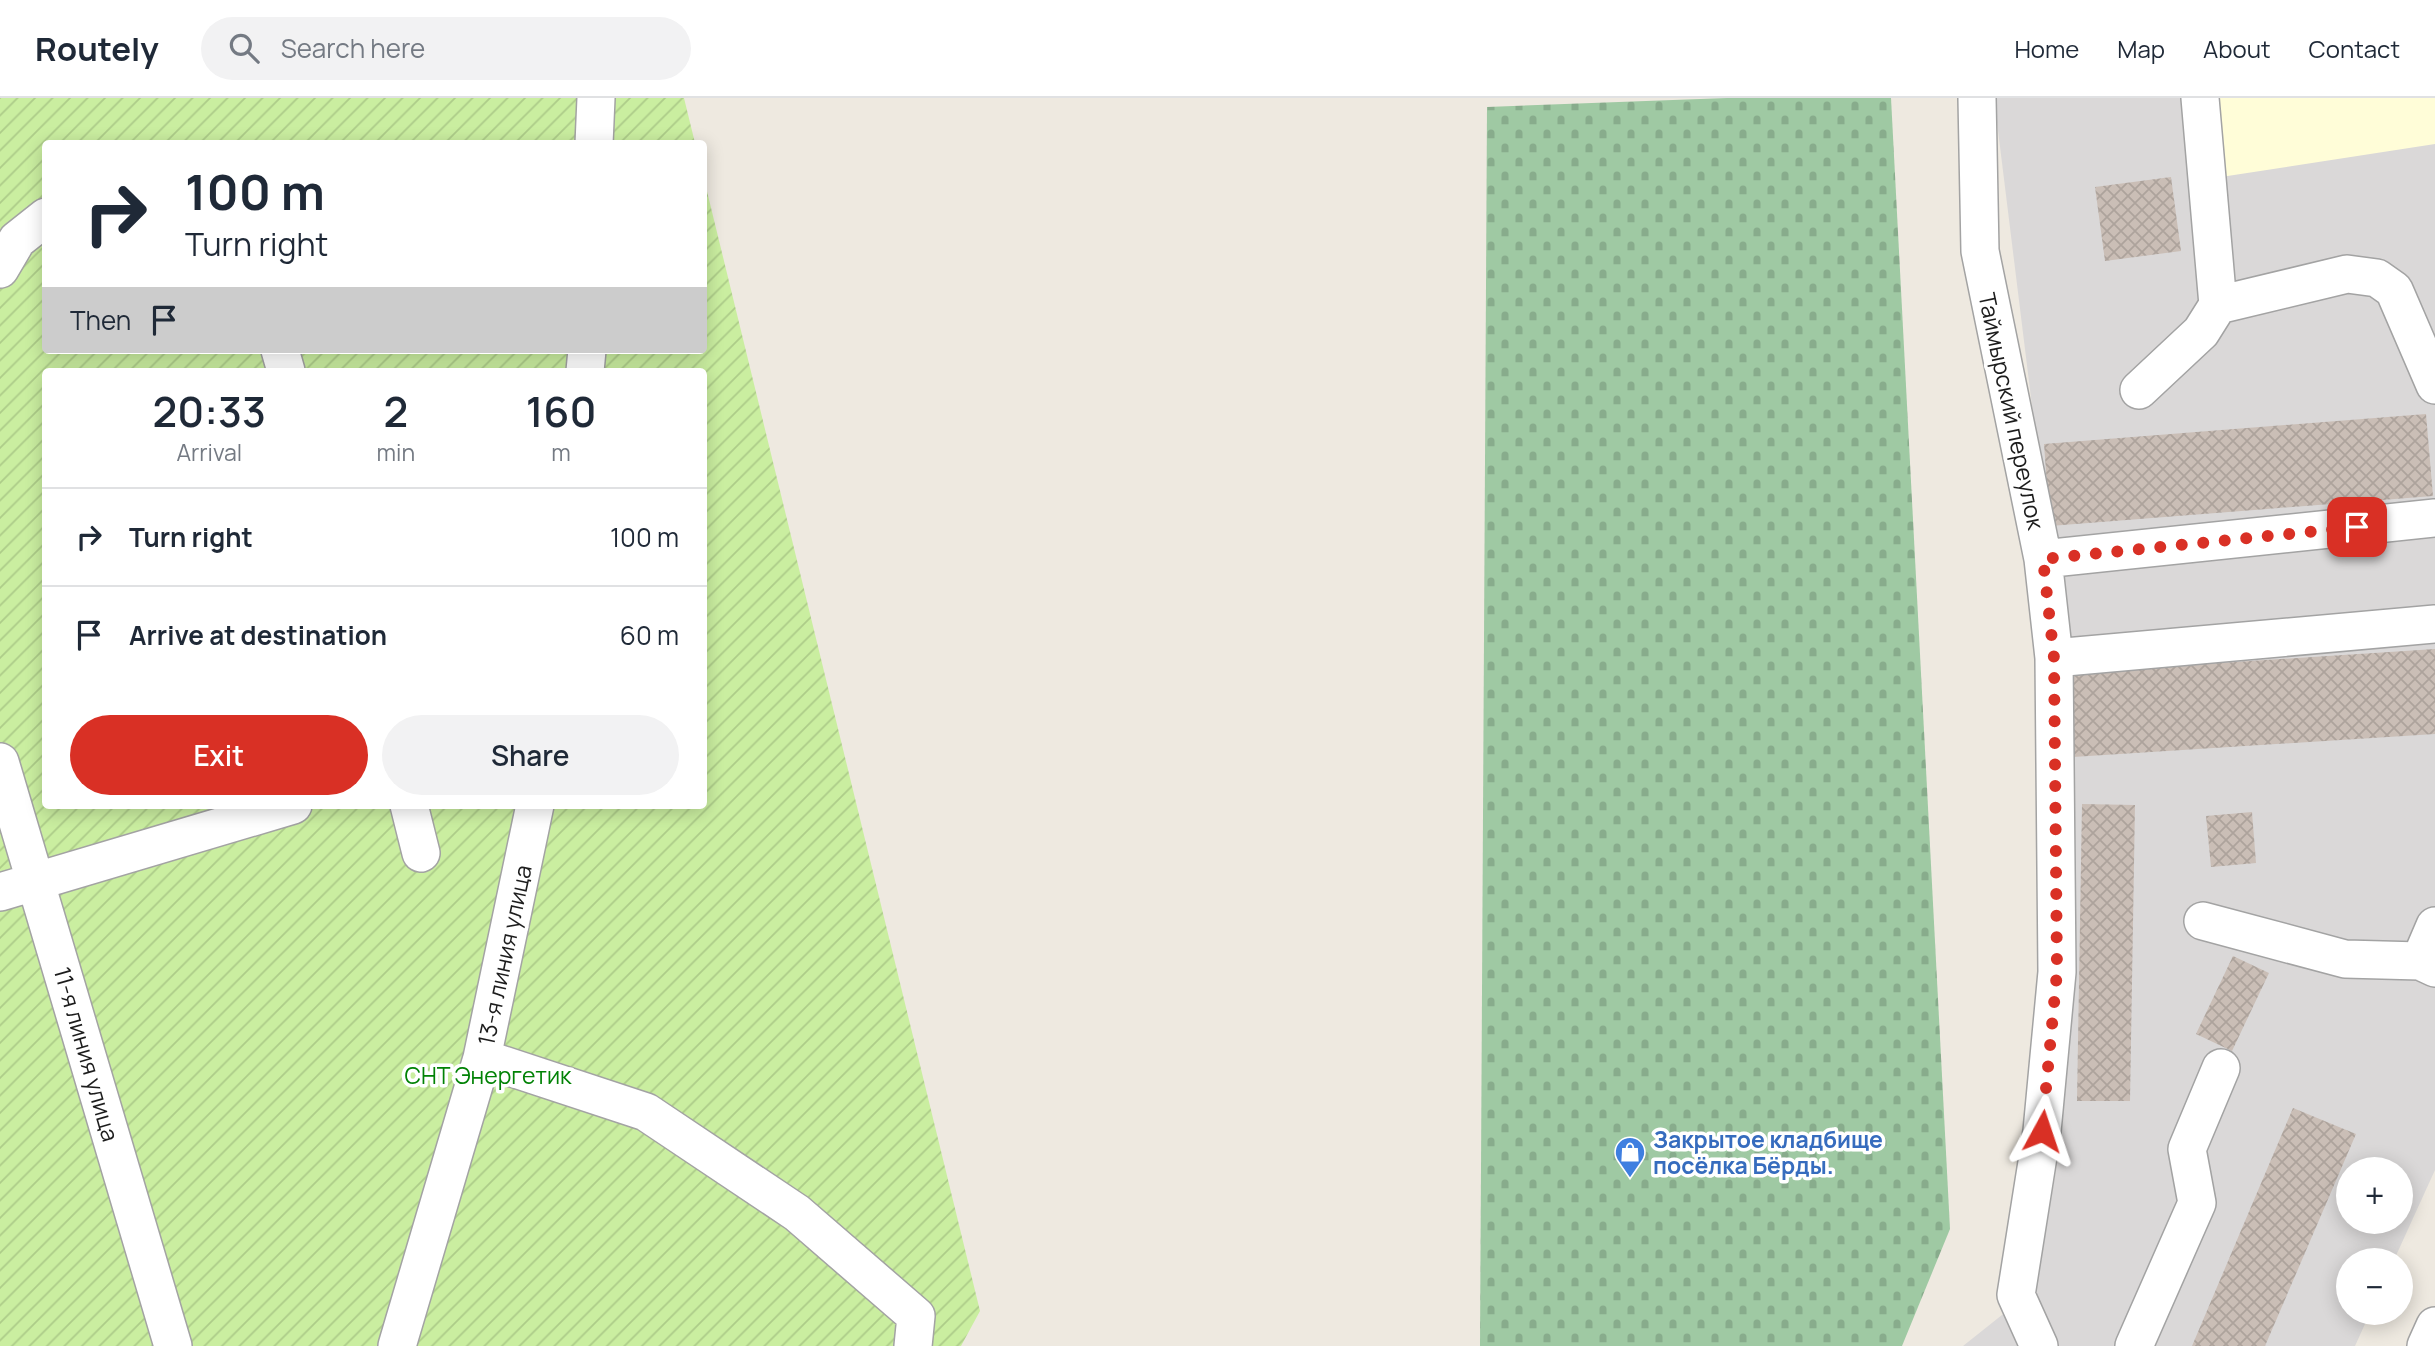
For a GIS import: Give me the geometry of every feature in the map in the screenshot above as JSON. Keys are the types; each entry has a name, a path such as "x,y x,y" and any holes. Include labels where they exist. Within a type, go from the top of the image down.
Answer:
{"street":[{"path":"594,140 596,98"},
{"name":"Таймырский переулок","path":"1976,98 1980,251 2043,559 2054,658 2057,972 2042,1131 2016,1295 2039,1346"},
{"path":"2139,390 2201,332 2218,305 2200,98"},
{"path":"0,269 17,240 42,220"},
{"path":"2218,305 2347,274 2376,278 2394,290 2435,385"},
{"path":"2043,559 2435,518"},
{"path":"2054,658 2435,624"},
{"name":"11-я линия улица","path":"0,762 173,1346"},
{"path":"0,892 279,809"},
{"path":"410,809 421,853"},
{"name":"13-я линия улица","path":"397,1346 482,1058 534,809"},
{"path":"2203,921 2345,959 2427,964 2435,926"},
{"path":"482,1058 646,1112 751,1182 797,1213 916,1315 913,1346"},
{"path":"2134,1346 2197,1203 2187,1149 2221,1068"},
{"path":"2426,1346 2435,1325"}],"shaded area":[{"path":"1994,98 2435,98 2435,1170 2413,1218 2413,1157 2336,1157 2336,1234 2406,1234 2399,1248 2336,1248 2336,1325 2365,1325 2355,1346 1963,1346 2036,1288 2062,1135 2069,791 2054,584"},
{"path":"2214,98 2435,98 2435,144 2221,177"}],"green space":[{"name":"СНТ Энергетик","path":"0,98 684,98 694,140 42,140 42,354 707,354 707,191 980,1311 961,1346 0,1346"},
{"path":"1727,98 1891,98 1950,1229 1902,1346 1480,1346 1487,107"}],"building":[{"path":"2171,177 2181,251 2105,261 2095,187"},
{"path":"2426,414 2433,496 2050,526 2044,444"},
{"path":"2435,649 2435,734 2073,757 2067,673"},
{"path":"2082,804 2135,805 2130,1101 2077,1101"},
{"path":"2252,812 2256,863 2211,867 2206,816"},
{"path":"2233,956 2269,973 2232,1051 2196,1034"},
{"path":"2293,1108 2356,1134 2346,1157 2336,1157 2336,1181 2265,1346 2192,1346"}],"place":[{"name":"Закрытое кладбище посёлка Бёрды.","path":"1630,1179"}],"route":[{"path":"2042,1131 2057,972 2054,658 2043,559 2357,527"}]}
